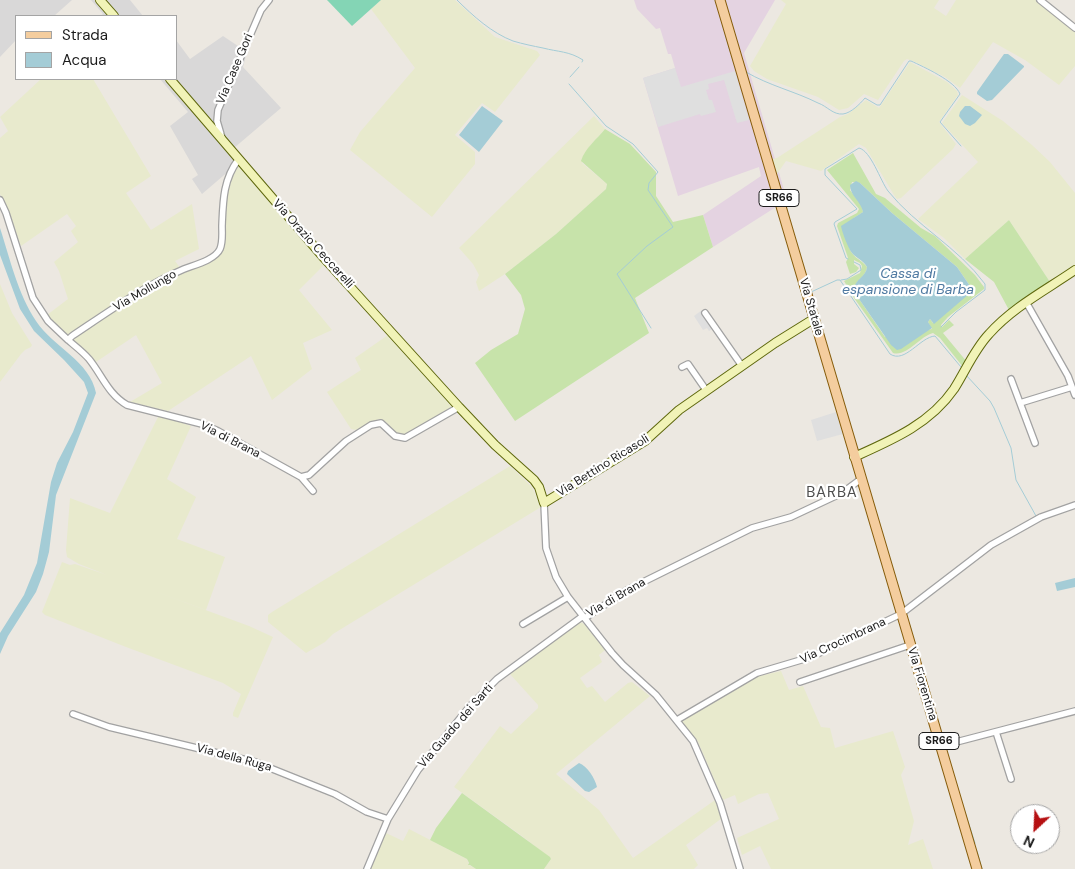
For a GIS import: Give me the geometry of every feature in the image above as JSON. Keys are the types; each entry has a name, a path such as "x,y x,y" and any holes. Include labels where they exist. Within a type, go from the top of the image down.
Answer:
{"main road":[{"name":"Via Statale","path":"720,0 901,614"},
{"name":"Via Fiorentina","path":"901,614 977,869"}],"street":[{"path":"100,0 113,15"},
{"name":"Via Case Gori","path":"224,143 216,121 218,110 261,10 269,0"},
{"path":"1040,0 1075,28"},
{"name":"Via Orazio Ceccarelli","path":"171,80 324,258 459,407"},
{"name":"Via Mollungo","path":"68,340 130,298 218,253 222,242 224,191 230,172 238,160"},
{"path":"0,200 6,213 33,298 48,321 68,340"},
{"path":"854,457 924,421 943,403 954,388 974,352 989,333 1026,302 1075,270"},
{"path":"1026,302 1068,376 1075,395"},
{"path":"705,313 742,366"},
{"name":"Via Bettino Ricasoli","path":"544,503 645,441 679,410 706,390 775,343 815,320"},
{"name":"Via di Brana","path":"68,340 88,357 112,394 127,404 202,424 300,477 313,491"},
{"path":"682,367 688,364 706,390"},
{"path":"1011,379 1035,443"},
{"path":"1020,403 1072,387"},
{"path":"300,477 309,475 339,446 374,424 381,423 395,436 405,438 459,407"},
{"name":"Via di Brana","path":"459,407 539,487 544,503 546,548 556,577 568,597 584,617 635,586 752,528 791,518 842,493 861,478"},
{"name":"Via Crocimbrana","path":"677,720 757,673 811,657 901,614 973,557 997,541 1041,517 1075,505"},
{"path":"523,624 568,597"},
{"path":"584,617 623,665 656,696 693,741 705,766 727,824 740,869"},
{"name":"Via Guado dei Sarti","path":"367,869 388,819 427,756 470,706 497,679 584,617"},
{"path":"800,682 910,645"},
{"path":"941,746 1075,711"},
{"name":"Via della Ruga","path":"72,714 109,727 255,762 335,794 367,812 388,819"},
{"path":"996,732 1010,779"}],"shaded area":[{"path":"0,0 72,0 55,15 15,15 15,41 0,57"},
{"path":"91,0 130,0 142,15 102,15 103,14"},
{"path":"634,0 775,0 744,53 787,200 713,247 703,215 761,176 759,167 678,196 643,78 675,68 671,54 668,54 660,28 656,29 637,9"},
{"path":"223,36 247,52 243,67 281,108 234,148 244,158 202,194 192,179 198,175 170,126 188,112 161,80 178,80 178,43 190,59"},
{"path":"675,68 681,87 735,71 749,120 737,123 724,80 708,84 709,89 706,90 716,112 701,116 700,114 658,127 643,78"},
{"path":"702,310 709,314 717,326 709,331 707,328 703,330 694,316"},
{"path":"836,412 843,434 817,441 811,420"}],"green space":[{"path":"327,0 381,0 352,26"},
{"path":"381,0 455,0 495,37 537,51 540,55 495,112 482,103 455,135 475,152 475,164 432,217 350,150 360,132 415,68 371,9"},
{"path":"781,0 939,0 934,8 946,16 956,0 1037,0 1075,31 1075,66 1059,85 1025,60 993,42 960,88 945,77 907,59 878,100 864,94 848,108 839,110 818,97 767,79 754,71 750,66 786,4"},
{"path":"910,62 947,82 957,91 958,95 939,122 956,144 901,198 897,199 866,148 859,144 821,171 786,161 777,174 772,159 777,158 840,117 848,114 866,100 879,108"},
{"path":"40,80 94,80 151,176 126,193 151,230 192,204 199,249 175,261 181,269 216,252 219,244 221,196 227,172 238,164 325,264 299,290 332,330 303,343 312,369 272,400 251,356 168,411 130,402 162,383 136,335 96,362 56,326 47,315 68,299 54,262 78,242 71,231 76,226 67,214 21,246 0,194 0,138 8,131 0,117"},
{"path":"962,95 1003,121 1032,145 1050,162 1075,193 1075,265 1050,282 1009,220 965,259 944,238 918,219 978,162 942,123"},
{"path":"594,116 605,129 589,147 582,163 607,184 606,189 556,234 505,274 479,291 476,282 479,275 473,264 459,248"},
{"path":"605,129 630,144 656,172 656,196 673,222 703,215 713,247 635,298 649,333 515,421 475,363 491,350 518,334 525,309 521,295 505,274 556,234 606,189 607,184 581,161 588,148"},
{"path":"853,153 876,194 885,198 921,228 935,236 975,275 984,287 941,325 942,327 949,320 954,325 943,333 967,362 963,367 940,338 933,333 903,352 893,353 854,298 844,281 860,273 862,266 854,260 854,264 859,268 856,272 850,274 846,262 848,258 837,226 838,223 857,213 859,209 827,170","holes":["852,182 860,183 892,213 957,267 970,286 933,323 930,319 928,322 932,329 885,337 857,296 855,286 866,272 867,267 854,255 849,245 854,218 863,212 861,204 850,190"]},
{"path":"1009,220 1050,282 1050,284 1010,312 994,282 965,259"},
{"path":"0,284 12,313 32,345 21,354 0,382"},
{"path":"388,335 452,406 446,413 414,432 402,436 395,432 386,422 379,419 357,430 351,429 327,392 361,370 355,358"},
{"path":"159,415 191,426 167,479 196,497 177,539 225,557 206,610 143,587 249,626 273,637 238,718 233,716 233,713 241,694 223,683 126,647 45,615 42,612 62,562 70,565 75,564 107,575 67,557 70,498 110,513"},
{"path":"510,466 532,487 541,507 333,634 325,642 306,653 268,622 268,615 272,612"},
{"path":"580,622 584,624 605,650 599,655 602,662 580,678 587,688 592,686 605,702 628,683 632,682 650,696 556,774 599,810 633,858 715,800 722,818 686,845 698,865 694,869 544,869 551,859 454,787 500,726 511,734 538,708 538,705 509,673"},
{"path":"781,671 789,690 803,686 821,727 830,728 835,748 893,731 905,767 901,775 914,821 908,845 923,839 933,869 771,869 760,846 742,855 737,838 779,819 768,793 759,794 738,804 735,795 723,800 698,742 681,721 755,677"},
{"path":"462,793 550,857 551,859 544,869 476,869 468,865 467,859 430,840 436,828"},
{"path":"409,829 467,859 469,865 476,869 370,869 386,833 403,841"}],"water":[{"path":"1004,54 1008,54 1024,67 992,100 987,101 977,92"},
{"path":"482,106 503,121 479,152 459,135"},
{"path":"965,106 970,106 982,115 970,126 965,124 959,116"},
{"name":"Cassa di espansione di Barba","path":"856,181 957,267 970,286 969,294 934,324 930,319 928,322 932,328 901,349 897,350 891,345 854,289 867,267 850,251 841,226 863,212 850,189 850,185"},
{"path":"0,228 15,276 30,311 43,330 79,363 92,382 96,393 56,495 49,552 43,574 36,592 8,636 0,654 0,633 24,595 37,563 51,482 57,463 73,432 88,393 84,382 34,331 20,309 0,255"},
{"path":"1075,578 1075,587 1057,591 1055,583"},
{"path":"579,763 593,776 596,784 597,787 589,792 585,791 567,774 568,771"}],"waterway":[{"path":"457,0 483,23 505,38 568,53 583,60 582,62"},
{"path":"715,0 717,6"},
{"path":"720,16 730,51"},
{"path":"732,57 736,70"},
{"path":"746,72 821,104 836,113 843,114 852,110 865,98 880,105 909,61 911,61 946,79 960,94 940,122 961,146"},
{"path":"570,77 579,67"},
{"path":"569,84 606,126 633,144 658,172 649,183 648,190 673,227 647,246 617,274 651,328"},
{"path":"745,100 750,118"},
{"path":"848,259 834,224 857,209 825,175 825,169 859,148 867,154 888,191 899,204 962,259 985,284 985,290 956,312 941,327"},
{"path":"841,280 847,279 861,270 860,265 854,262"},
{"path":"811,292 840,280 890,354 901,356 929,337 935,336 961,367"},
{"path":"966,375 994,408 1011,448 1016,480 1036,516"},
{"path":"906,614 911,629"},
{"path":"923,672 926,680"},
{"path":"963,806 975,843"},
{"path":"977,851 982,869"}],"district":[{"name":"BARBA","path":"832,493"}]}
